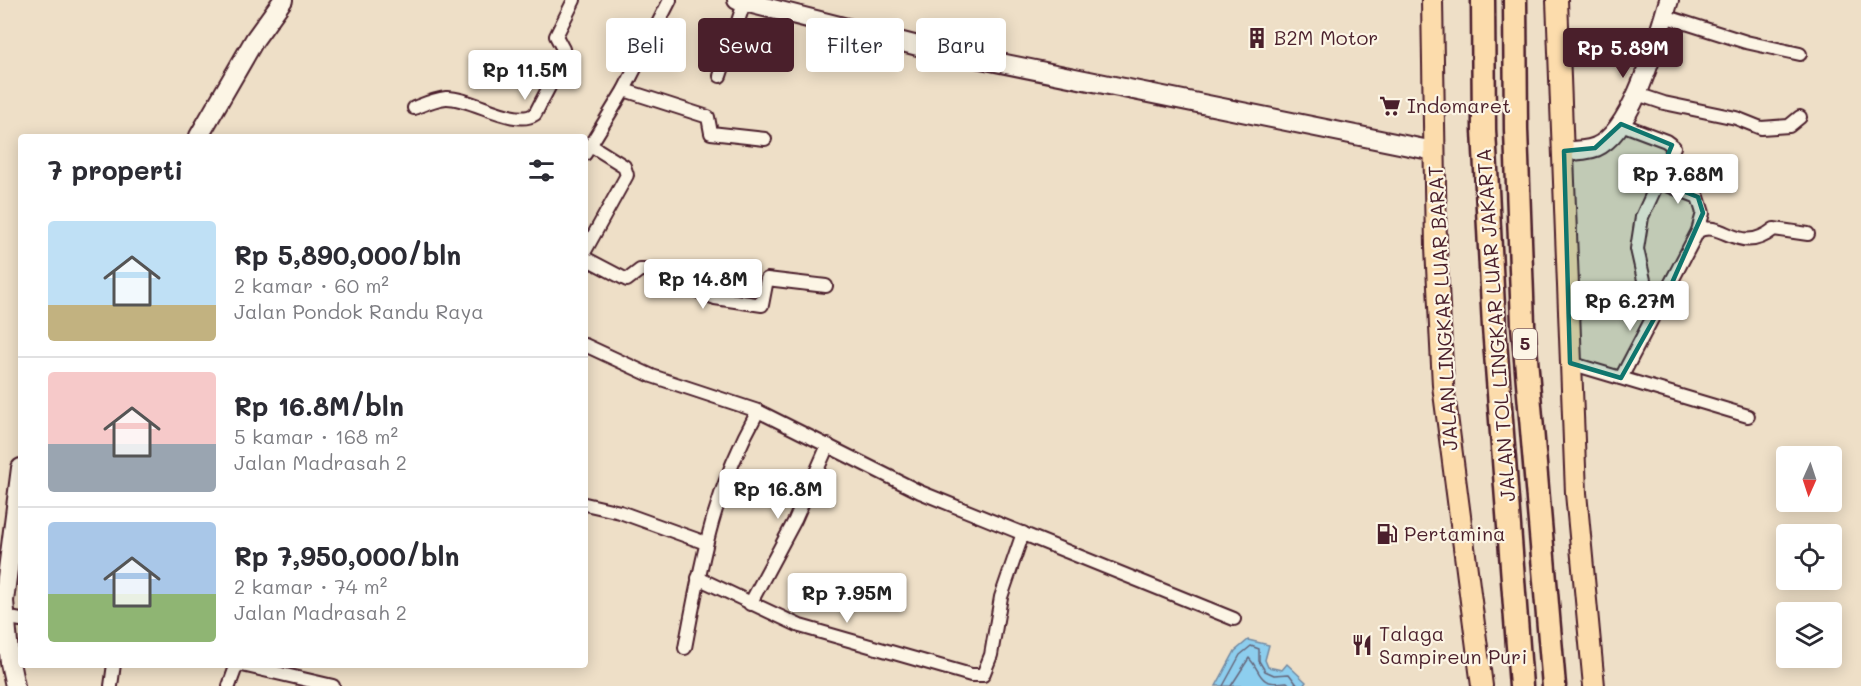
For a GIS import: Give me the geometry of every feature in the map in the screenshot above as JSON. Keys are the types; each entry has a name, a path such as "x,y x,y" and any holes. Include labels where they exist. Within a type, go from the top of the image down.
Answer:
{"highway":[{"name":"JALAN TOL LINGKAR LUAR JAKARTA","path":"1483,0 1484,130 1493,316 1521,686"},
{"name":"JALAN TOL LINGKAR LUAR JAKARTA","path":"1515,0 1516,130 1523,324 1554,686"}],"main road":[{"name":"JALAN LINGKAR LUAR BARAT","path":"1432,0 1434,151 1443,385 1482,686"},
{"path":"1557,0 1570,363 1580,538 1594,686"}],"street":[{"path":"200,134 255,39 283,0"},
{"path":"414,108 447,98 468,102 520,119 530,118 535,114 564,58 563,48 556,40 556,33 574,0"},
{"path":"588,246 627,175 624,166 588,150 624,90 670,0"},
{"path":"720,76 741,1 933,50 1434,151"},
{"path":"1564,151 1595,148 1607,141 1621,124 1637,94 1666,8 1746,42 1800,54"},
{"path":"624,90 708,117 711,133 765,139"},
{"path":"1637,94 1664,103 1736,118 1761,128 1789,126 1800,117"},
{"path":"1621,124 1666,141 1674,147 1641,217 1637,249 1646,289 1664,301"},
{"path":"1622,378 1664,301 1698,231 1703,213 1698,197 1657,181"},
{"path":"1698,231 1707,228 1743,240 1761,240 1774,230 1808,234"},
{"path":"588,260 627,280 640,270 645,270 716,298 762,305 766,279 826,286"},
{"path":"588,346 652,376 758,411 920,492 1234,619"},
{"path":"1570,363 1748,416"},
{"path":"685,648 705,543 716,505 734,454 758,411"},
{"path":"750,604 795,520 828,445"},
{"path":"588,505 620,512 705,543"},
{"path":"15,686 5,662 13,619 18,528"},
{"path":"698,578 800,626 971,675 983,675 991,655 1001,597 1023,533"},
{"path":"111,686 113,668"},
{"path":"229,686 236,668"},
{"path":"254,668 333,686"}],"highlighted area":[{"path":"1621,124 1672,145 1657,181 1698,197 1703,213 1664,301 1621,378 1570,363 1564,151 1595,148"}],"water":[{"path":"1248,640 1269,645 1265,660 1268,667 1282,670 1287,664 1306,682 1303,686 1216,686 1235,651"}],"place":[{"name":"B2M Motor","path":"1257,38"},
{"name":"Indomaret","path":"1390,106"},
{"name":"Pertamina","path":"1387,534"},
{"name":"Talaga Sampireun Puri","path":"1362,645"}]}
